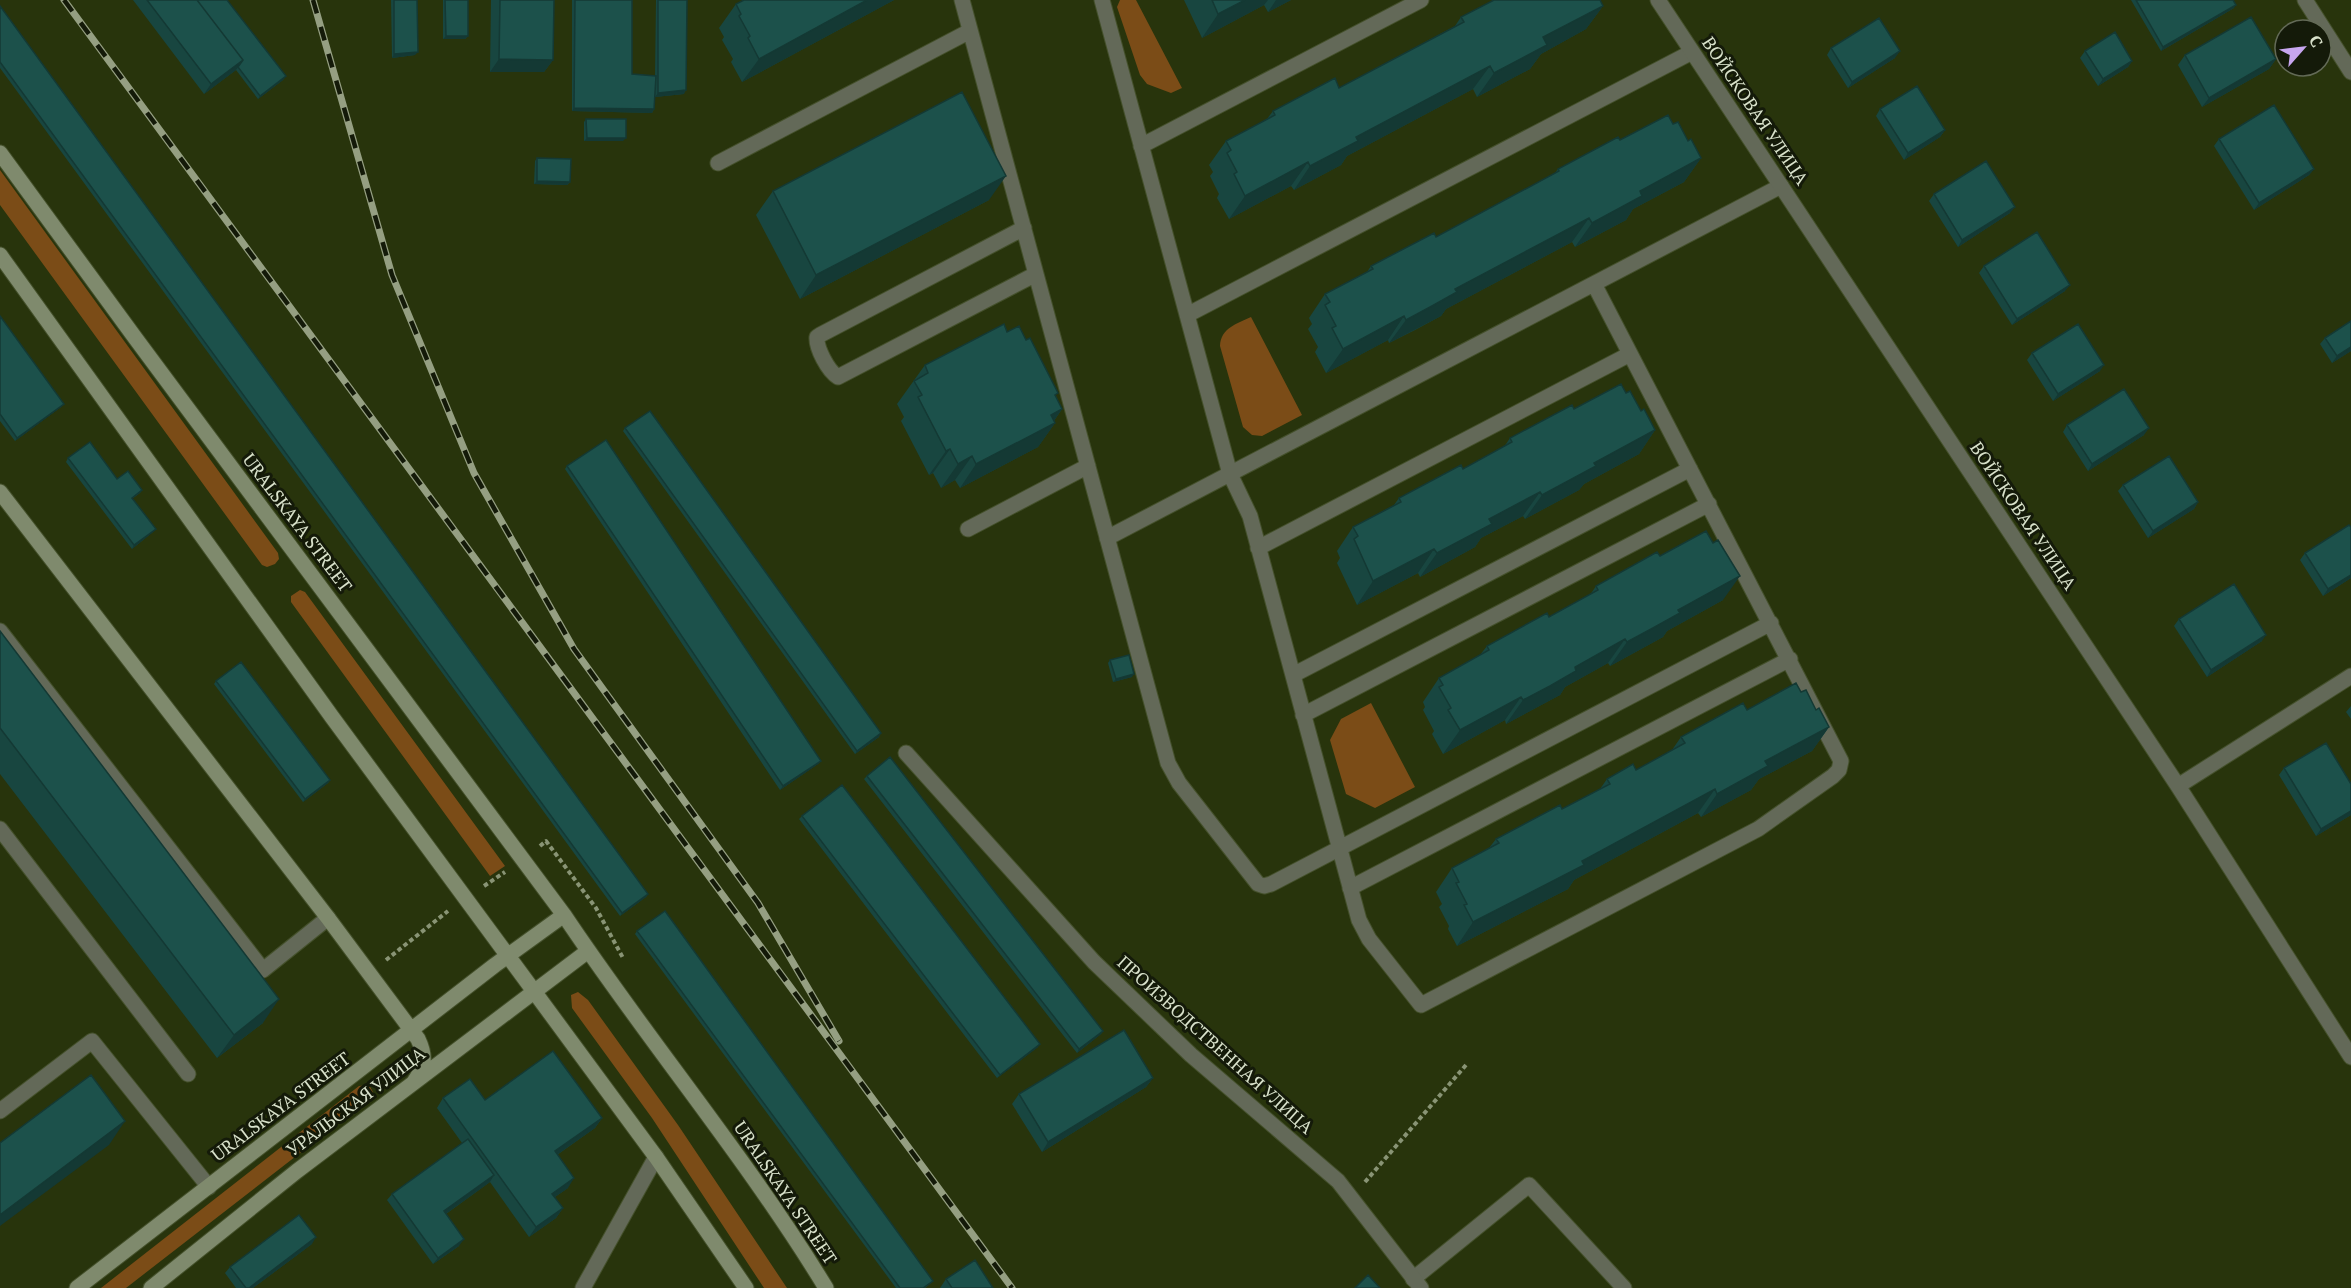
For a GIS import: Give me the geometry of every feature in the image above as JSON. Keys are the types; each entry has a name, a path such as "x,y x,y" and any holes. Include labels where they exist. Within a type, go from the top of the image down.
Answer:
{"main road":[{"name":"URALSKAYA STREET","path":"0,153 564,915 693,1093 826,1288"},
{"path":"0,255 532,991 656,1157 746,1288"},
{"path":"0,492 412,1030 424,1056 423,1070 414,1082"},
{"name":"URALSKAYA STREET","path":"77,1288 507,956 564,915"},
{"name":"УРАЛЬСКАЯ УЛИЦА","path":"151,1288 297,1171 532,991 588,951"},
{"path":"395,1007 414,1013 441,1007"},
{"path":"390,1048 398,1030 399,1020 395,1007"}],"street":[{"path":"962,0 1168,763 1179,783 1258,884 1264,886 1271,884 1340,849 1771,623"},
{"path":"1102,0 1230,474 1250,516 1362,930 1420,1005 1748,835 1839,770 1841,761 1790,659 1594,284"},
{"path":"1141,146 1421,0"},
{"name":"ВОЙСКОВАЯ УЛИЦА","path":"1658,0 2178,786 2351,1057"},
{"path":"2305,0 2351,72"},
{"path":"718,162 970,31"},
{"path":"1187,315 1692,52"},
{"path":"1107,538 1781,186"},
{"path":"1024,228 820,335 817,337 817,345 832,373 838,377 1036,274"},
{"path":"1258,548 1630,354"},
{"path":"968,529 1088,466"},
{"path":"1293,675 1690,468"},
{"path":"1303,715 1709,504"},
{"path":"0,631 263,969 328,918"},
{"path":"1350,888 1790,659"},
{"path":"2178,786 2351,676"},
{"name":"ПРОИЗВОДСТВЕННАЯ УЛИЦА","path":"906,753 1094,962 1191,1055 1338,1181 1417,1284"},
{"path":"0,829 188,1074"},
{"path":"0,1111 92,1041 209,1187"},
{"path":"583,1288 656,1157"},
{"path":"1417,1284 1529,1185 1624,1288"}],"path":[{"path":"369,973 465,898 523,859"},
{"path":"1351,1199 1466,1065"}],"shaded area":[{"path":"1120,0 1136,0 1182,88 1171,93 1147,84 1140,75 1117,7"},
{"path":"0,170 278,553 279,559 275,564 267,567 262,565 0,205"},
{"path":"1251,317 1302,415 1262,436 1252,435 1243,427 1220,346 1226,331"},
{"path":"300,590 305,592 505,866 490,876 291,602 291,596"},
{"path":"1371,703 1415,787 1375,808 1346,794 1330,740 1341,719"},
{"path":"578,992 588,1000 678,1125 787,1288 764,1288 652,1118 572,1008 571,995"},
{"path":"369,1085 373,1092 367,1101 126,1288 101,1288 359,1086"}],"building":[{"path":"147,0 197,0 243,60 211,84"},
{"path":"197,0 227,0 286,76 260,96 238,67 243,60"},
{"path":"394,0 417,0 418,52 394,54"},
{"path":"445,0 468,0 468,36 446,36"},
{"path":"500,0 554,0 553,60 499,59"},
{"path":"575,0 632,0 632,74 656,76 654,109 574,108"},
{"path":"658,0 687,0 686,90 658,93"},
{"path":"744,0 867,0 759,59 739,16 741,14 736,4"},
{"path":"1212,0 1245,0 1218,14"},
{"path":"1494,0 1600,0 1603,6 1543,37 1547,45 1494,73 1490,66 1356,137 1358,141 1310,166 1308,162 1245,196 1234,174 1237,172 1227,153 1231,150 1226,141 1275,115 1273,111 1335,78 1339,88 1464,22 1461,17"},
{"path":"2136,0 2233,0 2236,5 2163,47"},
{"path":"0,6 648,894 622,913 0,62"},
{"path":"2251,17 2273,54 2273,61 2209,98 2185,55"},
{"path":"1879,18 1900,51 1852,82 1831,48"},
{"path":"2115,32 2132,61 2103,79 2085,51"},
{"path":"1917,86 1945,130 1908,153 1880,109"},
{"path":"962,92 1006,176 816,275 773,191"},
{"path":"2274,105 2314,169 2259,203 2219,139"},
{"path":"1668,115 1673,124 1678,122 1688,141 1691,139 1701,158 1640,191 1642,196 1592,223 1589,218 1455,289 1457,292 1406,320 1404,316 1343,349 1332,328 1336,326 1325,305 1330,302 1325,294 1373,269 1371,266 1434,233 1436,237 1618,137 1620,140"},
{"path":"586,119 626,119 626,138 587,138"},
{"path":"537,158 571,159 570,182 537,181"},
{"path":"1986,161 2015,207 1962,240 1934,194"},
{"path":"2037,232 2070,285 2017,319 1984,266"},
{"path":"0,316 64,404 17,438 0,414"},
{"path":"2351,321 2351,347 2337,356 2325,338"},
{"path":"1004,324 1007,332 1019,326 1026,340 1030,338 1058,393 1055,395 1062,409 1051,415 1055,423 976,464 972,456 958,464 950,449 946,451 918,397 922,395 914,381 928,373 925,365"},
{"path":"2078,324 2104,365 2058,394 2032,353"},
{"path":"1621,384 1626,393 1630,391 1641,411 1644,409 1655,430 1594,463 1596,466 1542,495 1540,492 1489,519 1492,524 1437,553 1434,549 1373,581 1354,539 1358,536 1353,527 1401,502 1399,498 1461,465 1463,469 1512,442 1510,438 1572,405 1574,409"},
{"path":"2124,389 2149,428 2092,464 2067,425"},
{"path":"650,411 881,733 857,751 625,428"},
{"path":"606,440 821,761 783,786 567,466"},
{"path":"90,442 117,479 128,471 142,490 132,498 156,529 134,545 68,458"},
{"path":"2169,456 2198,502 2153,531 2123,485"},
{"path":"2349,525 2351,527 2351,575 2328,589 2305,553"},
{"path":"1706,531 1713,543 1718,540 1740,576 1678,610 1680,613 1653,628 1627,642 1625,639 1575,667 1576,671 1550,686 1523,700 1521,697 1460,730 1448,710 1451,708 1439,687 1443,685 1439,678 1489,650 1487,646 1547,613 1549,617 1598,590 1596,586 1657,552 1660,556"},
{"path":"2234,584 2266,635 2211,670 2179,619"},
{"path":"0,631 279,999 234,1035 0,728"},
{"path":"1129,655 1134,674 1116,679 1110,660"},
{"path":"241,662 330,780 305,799 216,681"},
{"path":"1796,683 1801,692 1806,690 1816,710 1819,708 1829,727 1765,761 1768,766 1717,794 1715,789 1582,861 1584,865 1473,922 1464,905 1467,904 1456,883 1459,882 1452,868 1499,843 1496,839 1560,805 1562,809 1610,784 1607,779 1633,764 1636,770 1685,743 1681,737 1743,703 1747,710"},
{"path":"2326,743 2351,784 2351,811 2321,829 2284,768"},
{"path":"890,757 1103,1031 1079,1049 867,776"},
{"path":"842,785 1040,1044 1000,1075 802,816"},
{"path":"665,911 933,1281 923,1288 900,1288 637,931"},
{"path":"1124,1030 1153,1078 1048,1142 1019,1094"},
{"path":"553,1051 602,1118 555,1151 574,1178 552,1194 563,1208 536,1227 443,1098 470,1079 485,1100"},
{"path":"91,1075 125,1121 0,1215 0,1143"},
{"path":"468,1139 494,1175 444,1211 464,1239 438,1258 392,1194"},
{"path":"299,1215 316,1237 246,1288 230,1267"},
{"path":"975,1260 993,1288 952,1288 946,1279"},
{"path":"1368,1275 1380,1288 1355,1288"}],"railway":[{"path":"64,0 1012,1288"},
{"path":"313,0 392,275 474,473 574,649 758,903 839,1041"}]}
